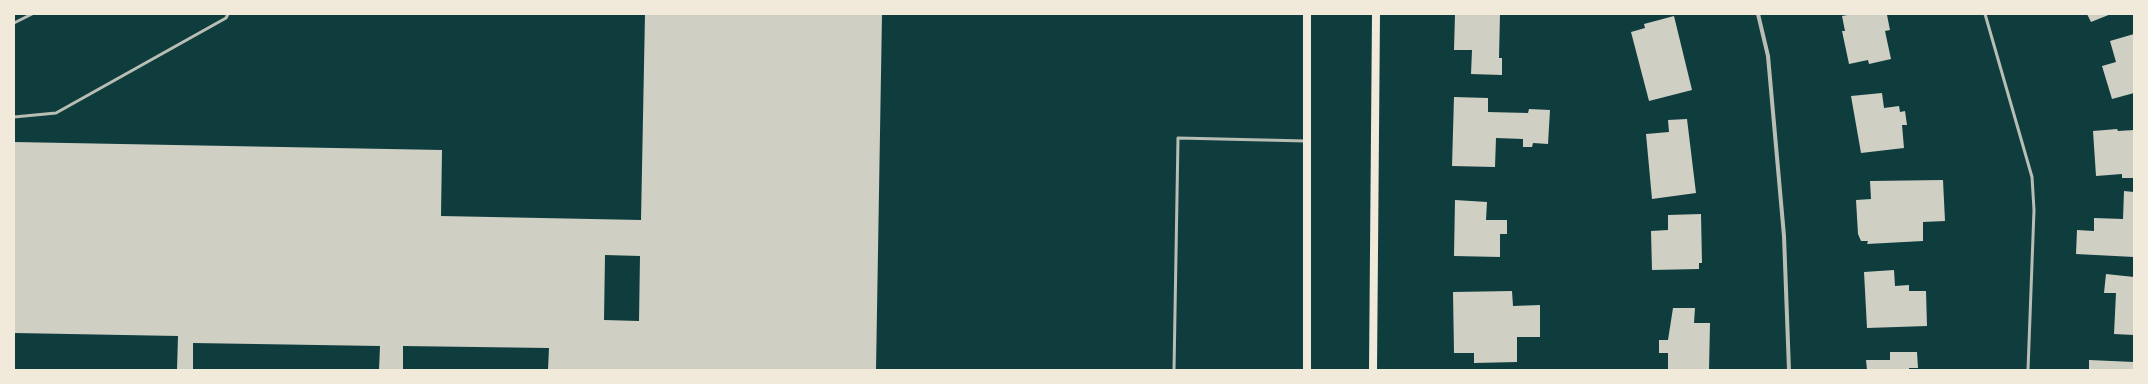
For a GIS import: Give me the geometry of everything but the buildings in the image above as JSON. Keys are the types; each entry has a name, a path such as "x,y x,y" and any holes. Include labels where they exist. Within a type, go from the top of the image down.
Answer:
{"main road":[{"path":"1306,370 1307,14"},
{"path":"1373,370 1376,14"}],"street":[{"path":"1758,14 1768,56 1784,236 1789,370"}],"lane":[{"path":"14,23 32,14"},
{"path":"14,117 56,113 226,18 228,14"},
{"path":"1985,14 2032,177 2034,210 2028,370"},
{"path":"1174,370 1178,138 1306,141"}]}
